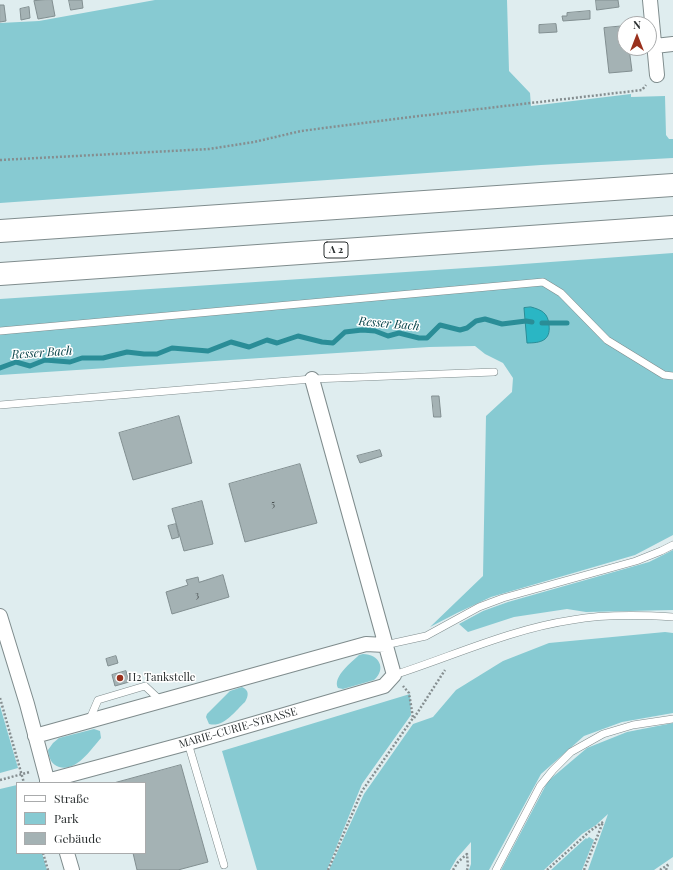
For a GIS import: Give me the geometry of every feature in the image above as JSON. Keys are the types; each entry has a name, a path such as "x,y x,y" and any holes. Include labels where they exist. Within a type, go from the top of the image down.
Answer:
{"highway":[{"path":"0,231 673,185"},
{"name":"A 2","path":"0,274 673,227"}],"street":[{"path":"650,0 652,16"},
{"path":"657,46 673,44"},
{"path":"656,56 657,75"},
{"path":"312,379 394,675"},
{"path":"0,616 46,777"},
{"path":"35,736 366,644 385,645"},
{"name":"MARIE-CURIE-STRASSE","path":"46,777 188,742 384,686 394,675"},
{"path":"67,854 72,870"}],"lane":[{"path":"0,331 544,282 561,293 607,340 664,375 673,376"},
{"path":"0,405 312,379 494,372"},
{"path":"385,645 426,636 479,607 503,598 636,561 661,552 673,545"},
{"path":"394,675 526,630 573,620 635,615 673,617"},
{"path":"496,870 540,786 571,752 603,734 633,725 673,719"},
{"path":"188,742 224,865"}],"path":[{"path":"0,160 209,149 254,142 301,131 411,116 642,90 652,76 657,75"},
{"path":"328,870 362,791 413,718 409,693 394,675"},
{"path":"0,698 24,782"},
{"path":"0,780 21,774 46,777"},
{"path":"547,870 590,831 604,822 584,870"},
{"path":"43,854 48,870"},
{"path":"453,870 458,862 468,854 468,870"},
{"path":"660,870 669,864 666,870"}],"green space":[{"path":"155,0 507,0 509,71 530,93 531,106 631,94 631,97 665,96 666,135 669,139 673,139 673,158 541,165 0,203 0,23 39,21"},
{"path":"673,253 673,535 635,555 491,597 430,627 483,576 486,416 512,392 513,378 503,363 485,354 475,346 429,347 0,375 0,299"},
{"path":"673,550 673,610 586,612 567,609 514,617 468,632 459,624 483,611 508,602 649,562"},
{"path":"665,632 673,633 673,713 622,722 584,736 541,774 489,870 469,870 471,864 471,842 457,858 450,870 329,870 364,794 413,724 433,717 456,690 503,661 549,643"},
{"path":"363,654 377,659 380,667 378,676 374,680 343,689 338,688 337,684 340,675 359,655"},
{"path":"242,687 248,693 245,702 229,718 220,724 209,724 206,717 207,714 230,691"},
{"path":"410,694 411,715 362,784 327,870 257,870 222,751"},
{"path":"0,706 18,768 0,773"},
{"path":"673,723 673,857 654,870 588,870 608,814 596,825 582,834 544,870 501,870 548,781 587,748 627,732"},
{"path":"94,729 100,731 101,738 78,763 66,768 56,766 52,762 48,750 59,738"},
{"path":"16,785 16,854 42,854 47,870 0,870 0,789"},
{"path":"589,837 594,840 582,870 551,870 586,838 587,839"}],"shaded area":[{"path":"531,307 538,309 546,315 549,330 548,335 544,340 540,342 527,343 524,308"}],"building":[{"path":"52,0 55,16 38,19 34,1"},
{"path":"69,0 82,0 83,8 71,10"},
{"path":"596,0 618,0 619,7 597,10"},
{"path":"0,5 4,5 6,21 0,22"},
{"path":"29,7 30,18 21,20 20,9"},
{"path":"590,11 590,19 563,21 562,16 567,16 567,13"},
{"path":"556,24 557,32 539,33 539,25"},
{"path":"617,27 617,56 630,56 632,71 609,73 604,28"},
{"path":"432,396 439,396 441,417 434,417"},
{"path":"179,416 192,463 133,480 119,433"},
{"path":"380,450 382,456 360,463 357,456"},
{"path":"300,464 317,523 245,542 229,484"},
{"path":"202,501 213,544 184,551 172,509"},
{"path":"176,524 179,537 172,539 168,526"},
{"path":"223,575 229,597 172,614 166,592 188,585 186,580 198,577 199,582"},
{"path":"116,656 118,663 108,666 106,659"},
{"path":"126,671 129,682 115,686 112,675"},
{"path":"181,765 208,862 178,870 137,870 133,854 146,854 146,782 118,782"}],"waterway":[{"name":"Resser Bach","path":"0,368 16,362 30,366 45,360 70,362 82,358 103,358 127,352 157,354 172,348 208,351 231,342 249,347 267,340 277,343 298,336 333,343 345,332 362,330 375,331 388,336 399,333 419,338 427,338 440,325 460,330 467,328 476,321 485,319 502,324 526,321 532,322"},
{"name":"Resser Bach","path":"542,323 567,323"}],"place":[{"name":"H2 Tankstelle","path":"120,678"}]}
